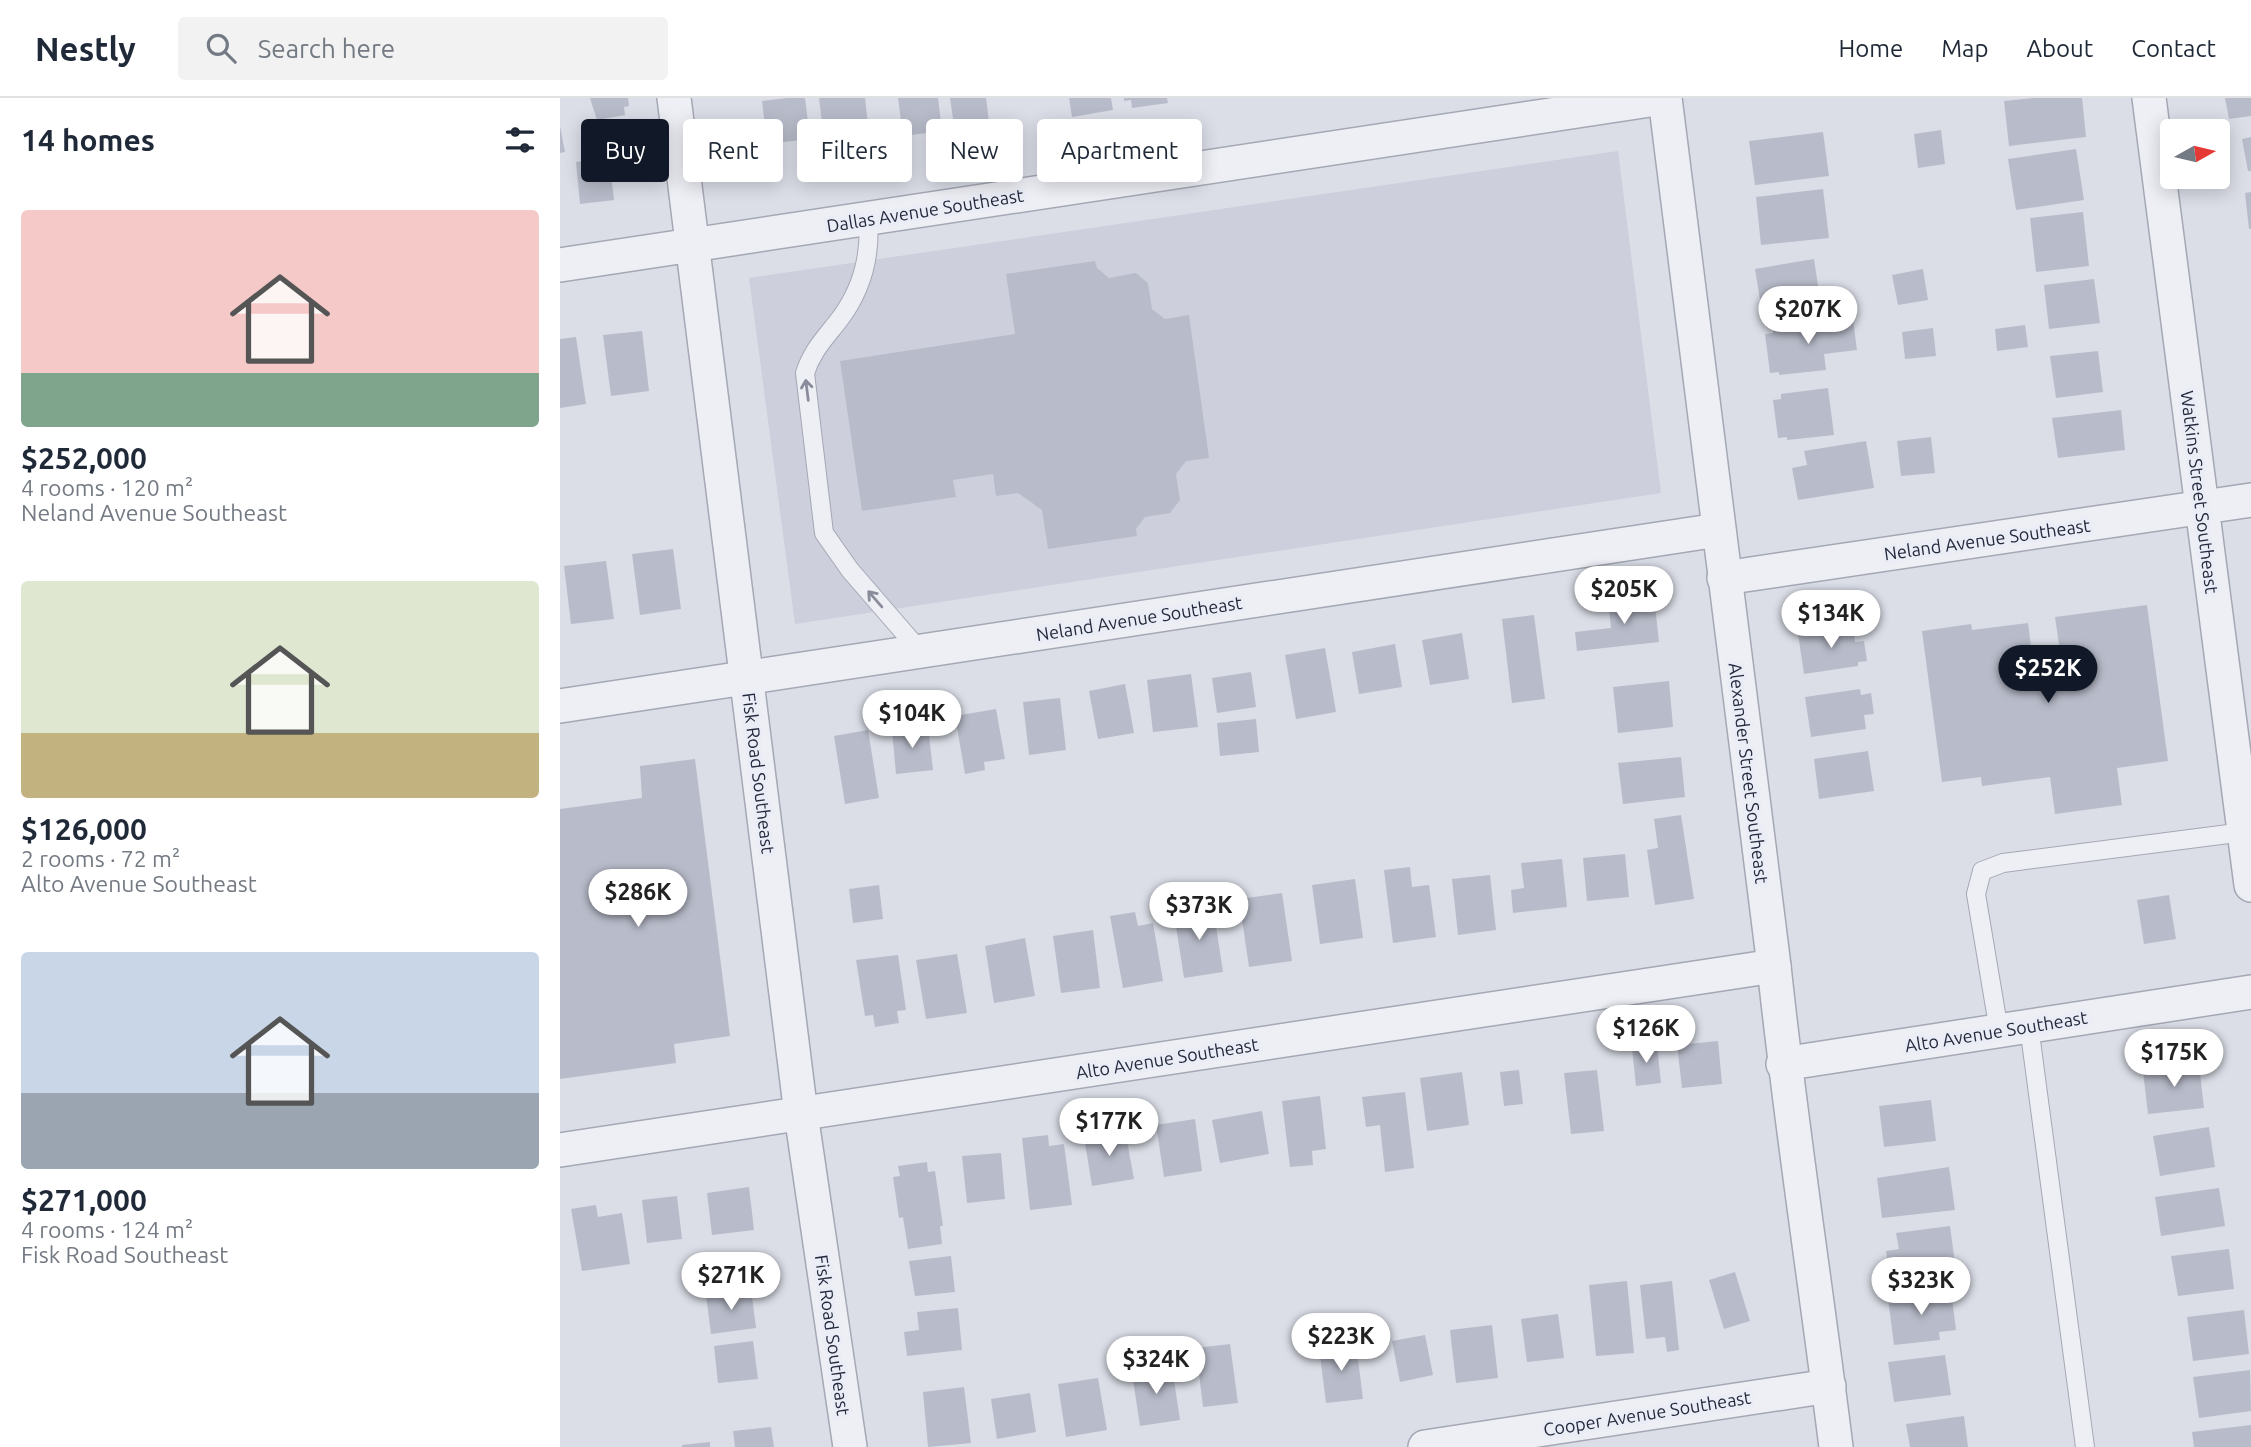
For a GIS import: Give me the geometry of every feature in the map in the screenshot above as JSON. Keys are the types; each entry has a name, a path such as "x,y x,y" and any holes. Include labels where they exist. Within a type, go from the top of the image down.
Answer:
{"street":[{"name":"Fisk Road Southeast","path":"674,98 801,1114 850,1447"},
{"name":"Dallas Avenue Southeast","path":"560,265 1664,98"},
{"name":"Alexander Street Southeast","path":"1664,98 1774,966 1783,1064 1836,1447"},
{"name":"Watkins Street Southeast","path":"2149,98 2251,885"},
{"name":"Neland Avenue Southeast","path":"1724,578 2251,500"},
{"name":"Neland Avenue Southeast","path":"560,706 1718,530"},
{"name":"Alto Avenue Southeast","path":"560,1150 1774,966"},
{"name":"Alto Avenue Southeast","path":"1783,1064 2251,992"},
{"name":"Cooper Avenue Southeast","path":"1425,1447 1829,1386"}],"lane":[{"path":"868,218 869,254 861,279 849,306 811,353 804,373 824,533 850,570 920,651"},
{"path":"2085,1447 2014,1028 1976,894 1982,871 2003,863 2244,832"}],"shaded area":[{"path":"1618,151 1661,493 795,624 749,278"}],"building":[{"path":"590,98 628,98 629,106 624,107 625,115 597,119"},
{"path":"805,98 808,119 797,119 797,141 783,142 783,119 764,119 762,101"},
{"path":"819,98 865,98 867,119 822,119"},
{"path":"898,98 938,98 941,119 926,119 926,133 912,135 912,119 901,119"},
{"path":"950,98 986,98 989,119 953,119"},
{"path":"1069,98 1111,98 1113,110 1072,117"},
{"path":"1124,98 1167,98 1168,103 1132,108 1131,100 1124,101"},
{"path":"2082,98 2086,137 2009,146 2004,101"},
{"path":"2225,98 2251,98 2251,116 2229,119"},
{"path":"560,126 565,152 560,153"},
{"path":"1941,130 1945,164 1918,168 1914,134"},
{"path":"1823,132 1829,176 1755,185 1749,141"},
{"path":"2251,137 2251,171 2248,171 2242,139"},
{"path":"2076,149 2084,200 2016,210 2008,159"},
{"path":"581,161 581,182 612,182 614,200 580,204 576,162"},
{"path":"1823,189 1829,238 1761,245 1756,197"},
{"path":"2251,192 2251,229 2249,229 2245,193"},
{"path":"2083,212 2089,266 2036,272 2030,218"},
{"path":"1814,259 1821,306 1762,312 1755,269"},
{"path":"1095,261 1097,268 1109,278 1136,273 1148,283 1152,309 1165,319 1189,315 1209,458 1186,461 1176,474 1180,500 1170,513 1145,517 1136,529 1137,536 1048,549 1042,510 1018,493 996,496 993,474 953,480 956,497 862,511 840,361 1015,334 1006,274"},
{"path":"1923,269 1928,300 1898,305 1892,275"},
{"path":"2094,279 2100,323 2049,329 2044,285"},
{"path":"1853,320 1857,350 1824,354 1826,370 1779,375 1779,372 1770,373 1765,334 1773,333 1773,329"},
{"path":"2025,325 2028,347 1997,351 1995,329"},
{"path":"1933,328 1936,356 1905,359 1902,332"},
{"path":"642,331 649,391 611,396 603,335"},
{"path":"576,337 586,404 560,408 560,339"},
{"path":"2098,351 2103,392 2056,398 2050,356"},
{"path":"1828,388 1834,435 1787,440 1787,437 1778,438 1773,400 1781,399 1781,394"},
{"path":"2121,410 2125,450 2058,458 2052,418"},
{"path":"1931,437 1935,473 1901,476 1897,441"},
{"path":"1866,441 1874,488 1798,500 1792,468 1807,465 1804,451"},
{"path":"673,549 681,609 640,615 632,554"},
{"path":"606,561 614,619 571,624 564,566"},
{"path":"1654,596 1659,642 1577,651 1575,632 1611,628 1608,600"},
{"path":"2147,605 2168,761 2117,768 2122,805 2055,814 2050,777 1982,786 1981,777 1942,782 1922,631 1971,624 1972,630 2028,623 2032,655 2060,651 2055,617"},
{"path":"1534,615 1545,699 1512,703 1502,619"},
{"path":"1853,626 1855,642 1864,641 1867,661 1858,662 1858,666 1804,674 1798,634"},
{"path":"1462,633 1469,679 1430,685 1422,640"},
{"path":"1395,644 1402,687 1359,694 1352,652"},
{"path":"1325,648 1336,712 1296,719 1285,655"},
{"path":"1251,672 1256,707 1217,713 1212,678"},
{"path":"1191,674 1198,727 1153,732 1147,680"},
{"path":"1669,681 1673,727 1618,733 1613,687"},
{"path":"1125,684 1134,733 1098,739 1089,691"},
{"path":"1860,689 1861,695 1871,693 1874,714 1864,715 1866,729 1811,737 1805,697"},
{"path":"1060,698 1066,750 1029,755 1023,702"},
{"path":"996,709 1005,759 984,762 985,770 965,774 955,716"},
{"path":"1256,719 1259,752 1220,756 1217,723"},
{"path":"928,726 933,770 896,774 892,730"},
{"path":"868,730 879,798 845,804 834,736"},
{"path":"1868,751 1874,791 1819,799 1814,759"},
{"path":"1681,757 1685,797 1623,804 1618,763"},
{"path":"695,759 730,1036 674,1044 676,1063 560,1079 560,809 642,798 640,766"},
{"path":"1681,815 1694,899 1655,905 1647,850 1658,848 1654,819"},
{"path":"1625,854 1629,897 1587,901 1583,858"},
{"path":"1562,859 1567,907 1513,913 1511,890 1524,888 1521,863"},
{"path":"1410,867 1412,887 1429,885 1436,937 1393,943 1384,870"},
{"path":"1490,875 1496,930 1458,935 1452,879"},
{"path":"1355,879 1363,938 1320,944 1312,885"},
{"path":"879,885 883,919 853,923 849,889"},
{"path":"1282,893 1292,961 1249,967 1239,899"},
{"path":"2169,895 2176,939 2144,944 2137,900"},
{"path":"1213,906 1223,972 1184,978 1174,913"},
{"path":"1135,912 1138,926 1153,923 1163,981 1123,988 1110,916"},
{"path":"1093,930 1100,988 1061,993 1053,936"},
{"path":"1025,938 1035,996 994,1003 985,946"},
{"path":"957,954 967,1013 926,1019 916,960"},
{"path":"898,955 906,1010 897,1011 899,1023 875,1027 873,1015 865,1016 856,960"},
{"path":"1718,1041 1722,1084 1682,1088 1677,1045"},
{"path":"1657,1045 1661,1083 1636,1086 1632,1048"},
{"path":"2199,1064 2204,1108 2148,1114 2143,1071"},
{"path":"1519,1070 1523,1104 1504,1106 1500,1072"},
{"path":"1597,1070 1604,1131 1571,1134 1564,1073"},
{"path":"1462,1072 1469,1125 1427,1131 1420,1078"},
{"path":"1405,1092 1414,1168 1385,1172 1380,1125 1366,1127 1362,1097"},
{"path":"1320,1096 1326,1149 1312,1151 1313,1165 1290,1167 1282,1101"},
{"path":"1931,1100 1936,1141 1884,1147 1879,1106"},
{"path":"1262,1111 1269,1154 1220,1163 1212,1120"},
{"path":"1195,1119 1202,1171 1164,1177 1156,1125"},
{"path":"2209,1127 2215,1167 2160,1176 2153,1136"},
{"path":"1125,1130 1134,1179 1092,1186 1084,1137"},
{"path":"1048,1135 1049,1146 1064,1144 1072,1205 1030,1210 1022,1138"},
{"path":"1001,1153 1005,1199 967,1203 962,1156"},
{"path":"927,1162 928,1172 935,1171 943,1226 940,1226 942,1244 908,1249 903,1217 899,1218 893,1177 900,1176 898,1166"},
{"path":"1949,1167 1955,1210 1882,1218 1877,1178"},
{"path":"749,1187 754,1230 712,1235 707,1193"},
{"path":"2219,1188 2225,1226 2161,1236 2155,1197"},
{"path":"677,1196 682,1239 647,1243 642,1200"},
{"path":"596,1205 598,1217 622,1213 630,1264 582,1271 571,1209"},
{"path":"1950,1226 1956,1271 1890,1279 1886,1251 1899,1249 1896,1233"},
{"path":"2229,1249 2234,1289 2178,1296 2171,1256"},
{"path":"951,1256 955,1292 915,1296 909,1261"},
{"path":"1735,1272 1750,1321 1724,1329 1709,1280"},
{"path":"1627,1281 1634,1353 1596,1356 1589,1285"},
{"path":"1672,1281 1679,1350 1667,1352 1665,1337 1646,1339 1640,1285"},
{"path":"751,1289 756,1328 711,1334 706,1295"},
{"path":"1951,1290 1956,1330 1939,1332 1940,1340 1894,1345 1888,1298"},
{"path":"958,1308 962,1350 907,1356 904,1332 919,1330 917,1312"},
{"path":"2244,1310 2249,1354 2193,1361 2187,1317"},
{"path":"1558,1314 1564,1358 1527,1362 1521,1319"},
{"path":"1492,1325 1498,1378 1456,1383 1450,1330"},
{"path":"1425,1335 1433,1375 1400,1382 1392,1341"},
{"path":"753,1341 758,1379 718,1383 714,1346"},
{"path":"1356,1343 1363,1399 1326,1403 1319,1347"},
{"path":"1230,1344 1238,1403 1203,1407 1196,1348"},
{"path":"1945,1355 1951,1395 1894,1402 1888,1362"},
{"path":"1172,1367 1180,1420 1140,1426 1132,1373"},
{"path":"2250,1370 2251,1411 2199,1418 2193,1377"},
{"path":"1098,1378 1107,1430 1066,1437 1058,1384"},
{"path":"964,1387 971,1443 928,1447 923,1392"},
{"path":"1030,1393 1036,1432 997,1439 991,1399"},
{"path":"1964,1416 1968,1447 1910,1447 1906,1424"},
{"path":"2251,1425 2251,1447 2194,1447 2192,1432"},
{"path":"771,1427 774,1447 735,1447 733,1431"},
{"path":"710,1442 710,1447 682,1447 682,1445"}]}
